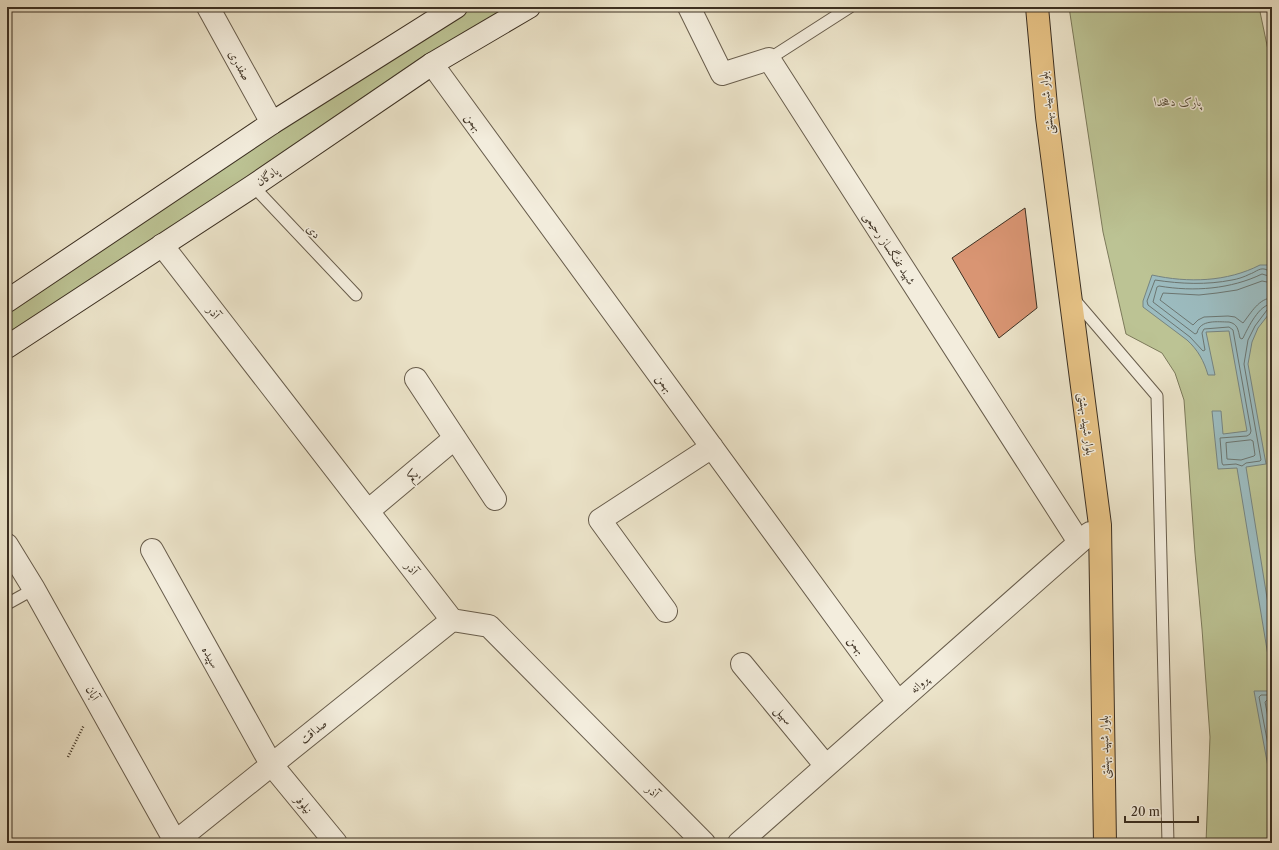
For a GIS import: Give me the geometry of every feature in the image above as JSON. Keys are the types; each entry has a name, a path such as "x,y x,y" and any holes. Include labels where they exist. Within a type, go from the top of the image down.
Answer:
{"main road":[{"name":"بلوار شهید بهشتی","path":"1038,7 1047,117 1100,525 1105,843"}],"street":[{"name":"صفدری","path":"208,7 272,123"},
{"path":"7,301 272,123 456,7"},
{"name":"پادگان","path":"7,347 253,186 432,64 528,7"},
{"path":"689,7 722,74 769,59"},
{"name":"شهید تفنگساز رحیمی","path":"769,59 1079,542"},
{"name":"بهمن","path":"432,64 898,702"},
{"name":"آذر","path":"162,245 452,620 490,626 704,843"},
{"path":"416,379 495,499"},
{"name":"یکم","path":"368,512 456,438"},
{"path":"666,611 600,520 712,447"},
{"name":"پروانه","path":"739,843 1100,525"},
{"name":"آبان","path":"7,545 34,588 175,843"},
{"name":"سپیده","path":"152,550 271,764"},
{"name":"صداقت","path":"175,843 271,764 452,620"},
{"name":"سهیل","path":"742,664 826,766"},
{"name":"نیلوفر","path":"271,764 336,843"}],"lane":[{"path":"769,59 850,7"},
{"name":"دی","path":"253,186 356,295"},
{"path":"1070,294 1157,396 1168,843"},
{"path":"7,604 34,588"}],"path":[{"path":"68,757 97,700"}],"green space":[{"path":"456,7 529,7 7,347 7,301"},
{"name":"پارک دهخدا","path":"1069,7 1259,7 1272,69 1272,843 1206,843 1210,737 1184,400 1175,373 1162,353 1126,334 1103,232"}],"water":[{"path":"1260,265 1268,265 1272,270 1272,310 1258,328 1252,342 1248,364 1266,464 1246,467 1272,629 1272,680 1237,468 1218,469 1212,411 1221,411 1223,434 1247,431 1229,331 1206,332 1215,375 1208,375 1205,365 1191,344 1143,307 1143,301 1152,275 1166,278 1193,280 1221,278 1247,271"},
{"path":"1254,691 1272,691 1272,783 1271,783"}],"building":[{"path":"1025,208 1037,308 999,338 952,258"}]}
